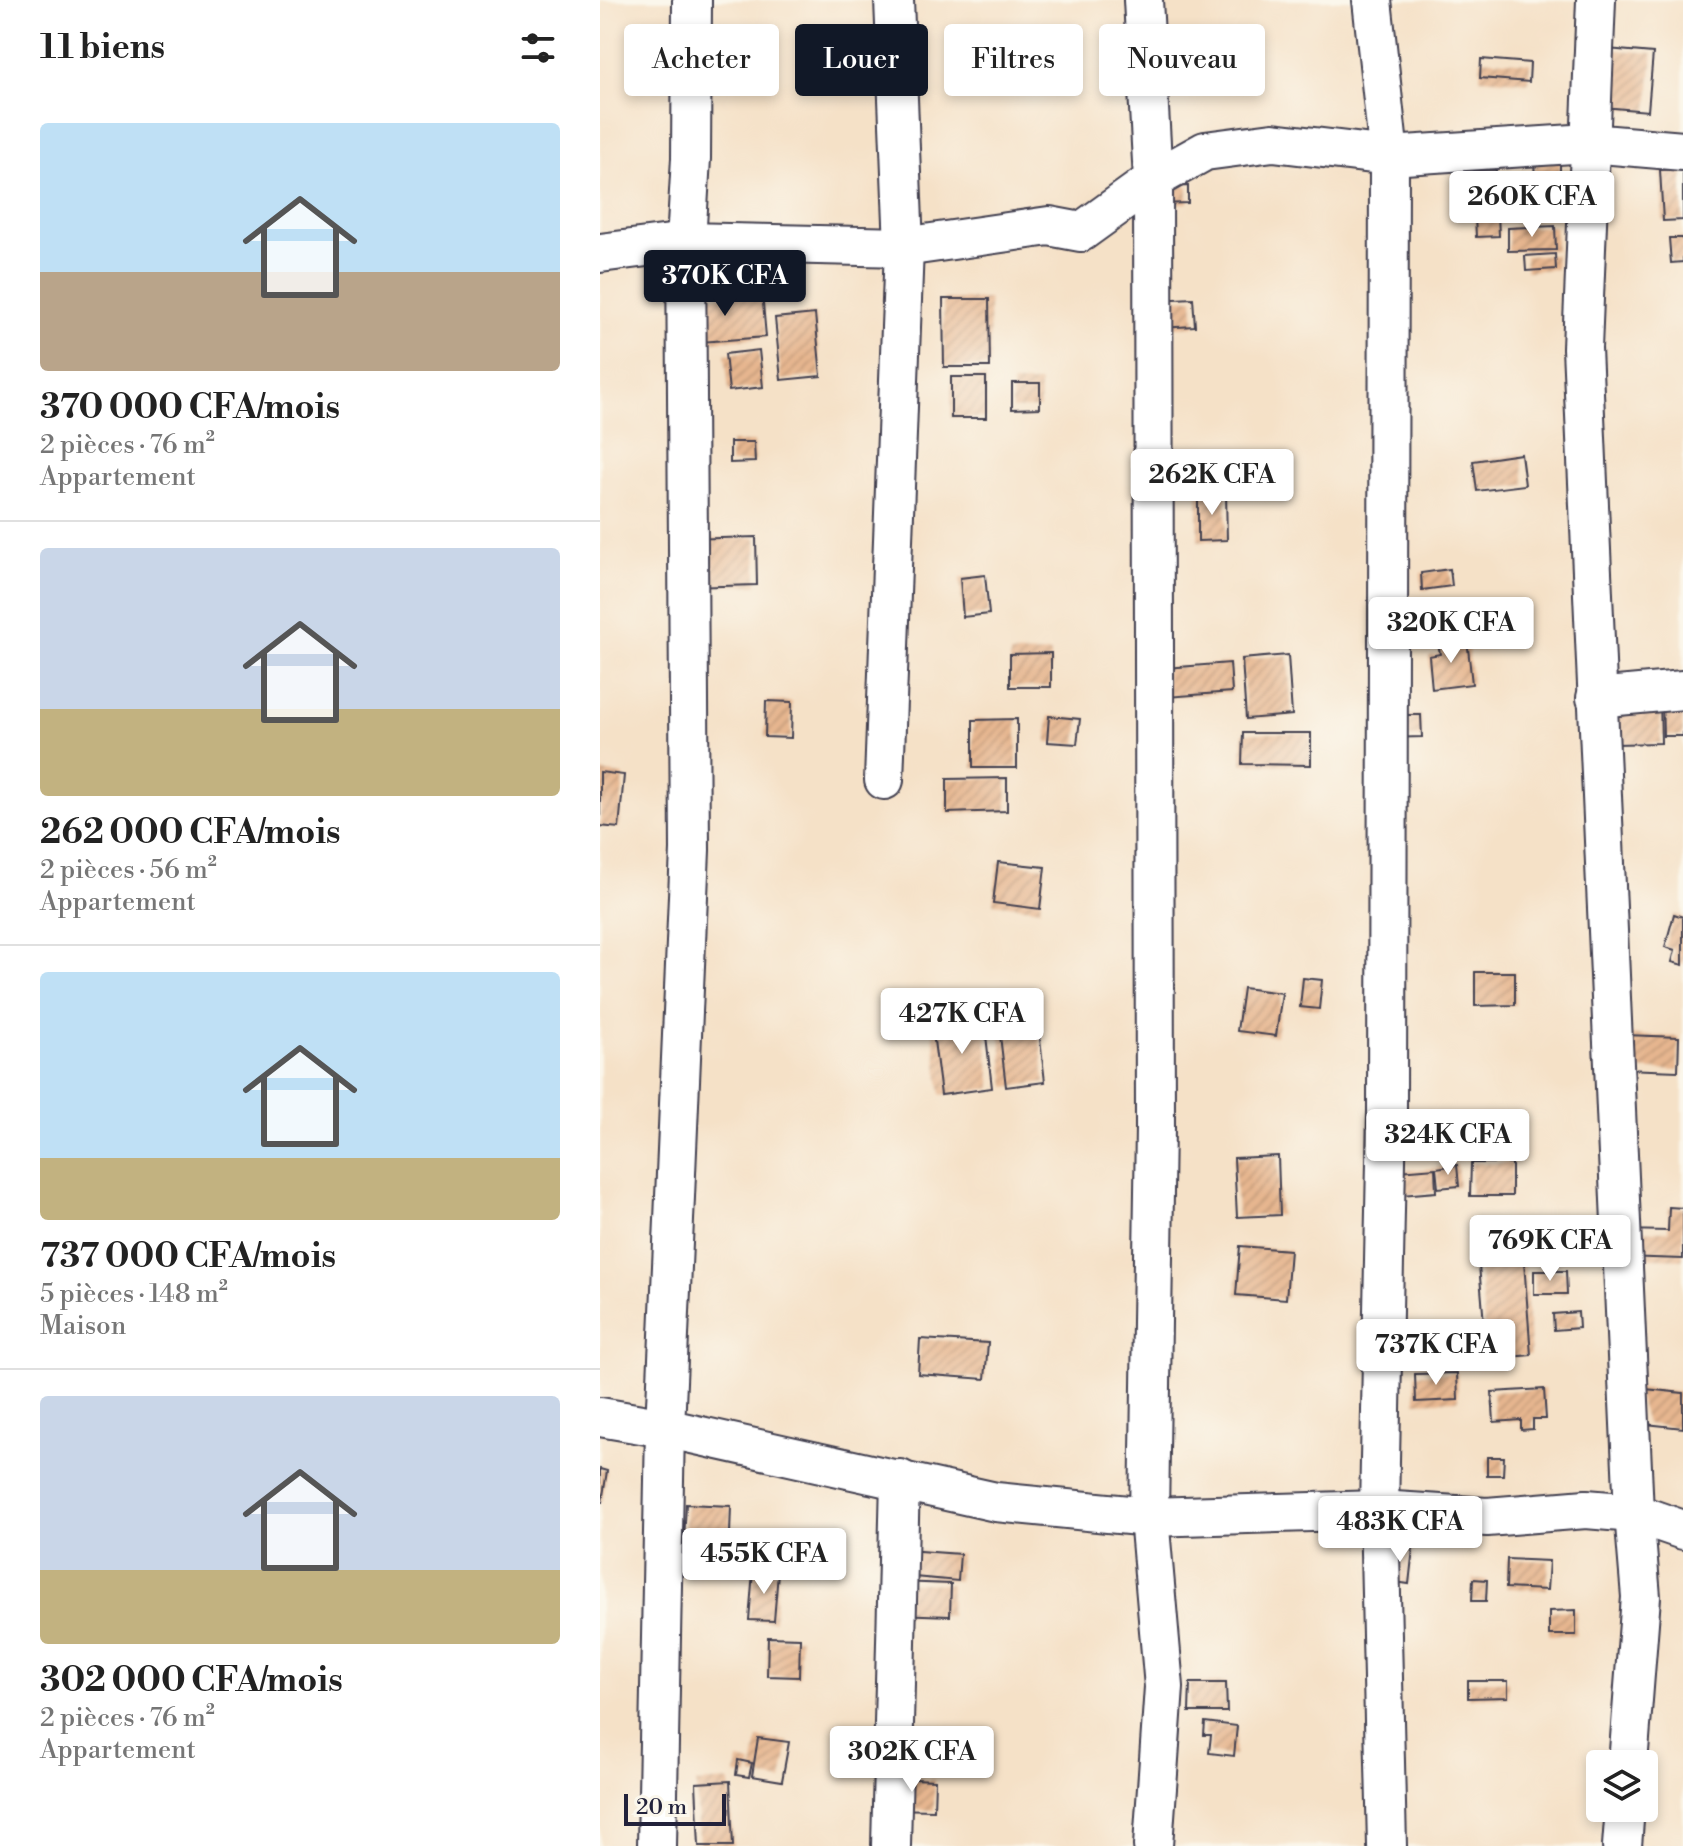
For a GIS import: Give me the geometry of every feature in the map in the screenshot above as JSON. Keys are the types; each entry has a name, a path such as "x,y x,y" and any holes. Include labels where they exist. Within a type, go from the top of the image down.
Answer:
{"street":[{"path":"657,1846 665,1428 690,850 686,242 691,158 692,0"},
{"path":"884,780 904,247 894,0"},
{"path":"1143,0 1153,180 1155,1127 1149,1517 1164,1687 1153,1846"},
{"path":"1372,0 1389,156 1388,1095 1379,1510 1387,1846"},
{"path":"1596,0 1582,348 1634,1513 1641,1597 1629,1750"},
{"path":"600,253 686,242 904,247 1049,226 1081,232 1153,180 1205,151 1273,142 1389,156 1589,143 1683,151"},
{"path":"1596,698 1683,690"},
{"path":"600,1417 665,1428 996,1502 1149,1517 1379,1510 1487,1517 1586,1509 1634,1513 1683,1530"},
{"path":"891,1846 900,1479"},
{"path":"1622,1846 1624,1822"}],"building":[{"path":"1607,49 1653,53 1648,111 1603,107"},
{"path":"1481,59 1530,63 1529,82 1480,78"},
{"path":"1560,154 1560,187 1535,188 1534,155"},
{"path":"1683,169 1683,220 1663,221 1660,170"},
{"path":"1496,170 1499,236 1476,237 1473,171"},
{"path":"1188,186 1188,203 1160,204 1160,187"},
{"path":"1555,226 1556,250 1508,251 1508,228"},
{"path":"1669,238 1683,238 1683,262 1671,263"},
{"path":"1555,254 1556,269 1526,271 1525,256"},
{"path":"762,292 766,337 687,343 684,298"},
{"path":"1193,298 1195,326 1158,328 1156,300"},
{"path":"943,299 989,299 990,367 944,367"},
{"path":"815,314 821,376 781,380 775,318"},
{"path":"759,350 763,387 729,391 725,354"},
{"path":"951,377 986,377 986,418 951,418"},
{"path":"1012,383 1040,383 1040,408 1012,409"},
{"path":"730,442 754,442 755,462 730,463"},
{"path":"1521,454 1525,485 1477,491 1473,461"},
{"path":"1198,493 1226,493 1227,540 1198,541"},
{"path":"756,537 757,585 687,587 686,539"},
{"path":"1450,569 1452,586 1422,590 1421,573"},
{"path":"985,575 989,614 963,617 960,578"},
{"path":"1467,639 1472,684 1432,689 1429,656 1440,654 1438,642"},
{"path":"1051,653 1051,687 1010,687 1010,654"},
{"path":"1288,655 1292,715 1246,719 1242,659"},
{"path":"1230,663 1232,692 1167,697 1166,668"},
{"path":"1660,697 1661,743 1614,744 1612,698"},
{"path":"1662,697 1683,697 1683,736 1663,736"},
{"path":"766,701 792,702 791,738 765,737"},
{"path":"1384,715 1421,715 1422,737 1385,738"},
{"path":"1049,716 1080,719 1077,744 1047,742"},
{"path":"1017,719 1017,768 973,768 973,720"},
{"path":"1243,733 1311,733 1311,765 1242,764"},
{"path":"600,772 624,775 619,828 600,826"},
{"path":"1007,778 1007,811 947,813 947,779"},
{"path":"998,862 1045,867 1040,909 993,903"},
{"path":"1674,914 1683,917 1683,965 1672,962 1675,950 1665,947"},
{"path":"1475,972 1515,972 1515,1005 1475,1006"},
{"path":"1303,978 1322,980 1319,1009 1300,1007"},
{"path":"1243,988 1282,993 1276,1036 1237,1031"},
{"path":"1037,1014 1045,1082 1006,1087 998,1018"},
{"path":"984,1018 992,1088 941,1095 932,1025"},
{"path":"1625,1035 1679,1037 1678,1071 1624,1069"},
{"path":"1278,1156 1280,1215 1237,1217 1234,1158"},
{"path":"1471,1163 1512,1163 1512,1196 1470,1196"},
{"path":"1457,1165 1459,1186 1438,1188 1436,1168"},
{"path":"1435,1168 1436,1192 1389,1196 1387,1172"},
{"path":"1669,1207 1683,1208 1683,1259 1622,1257 1624,1230 1668,1231"},
{"path":"1240,1246 1290,1250 1286,1299 1236,1295"},
{"path":"1524,1262 1531,1355 1487,1359 1479,1265"},
{"path":"1534,1271 1566,1271 1567,1294 1534,1294"},
{"path":"1578,1312 1579,1328 1554,1330 1553,1314"},
{"path":"920,1339 988,1343 985,1379 918,1374"},
{"path":"1457,1373 1458,1400 1416,1402 1415,1374"},
{"path":"1636,1388 1683,1393 1683,1428 1646,1424"},
{"path":"1544,1389 1546,1419 1533,1419 1533,1429 1521,1430 1521,1420 1494,1422 1492,1392"},
{"path":"1487,1457 1504,1457 1503,1475 1487,1475"},
{"path":"600,1469 607,1471 602,1502 600,1502"},
{"path":"686,1504 731,1506 729,1562 683,1561"},
{"path":"1392,1545 1413,1548 1409,1584 1388,1581"},
{"path":"905,1550 960,1554 958,1581 903,1576"},
{"path":"1507,1559 1549,1561 1547,1590 1506,1588"},
{"path":"753,1571 778,1572 774,1621 749,1620"},
{"path":"1473,1579 1487,1580 1486,1601 1472,1601"},
{"path":"898,1582 951,1584 950,1616 897,1614"},
{"path":"1576,1610 1576,1635 1549,1635 1549,1611"},
{"path":"768,1637 800,1638 799,1677 767,1676"},
{"path":"1468,1681 1508,1681 1508,1697 1468,1698"},
{"path":"1190,1683 1226,1683 1227,1712 1189,1712"},
{"path":"1205,1722 1237,1726 1234,1756 1209,1753 1211,1735 1204,1735"},
{"path":"758,1738 789,1742 782,1781 752,1776"},
{"path":"738,1760 752,1763 749,1777 736,1775"},
{"path":"891,1778 935,1780 934,1810 890,1809"},
{"path":"730,1781 733,1846 699,1846 696,1783"}]}
